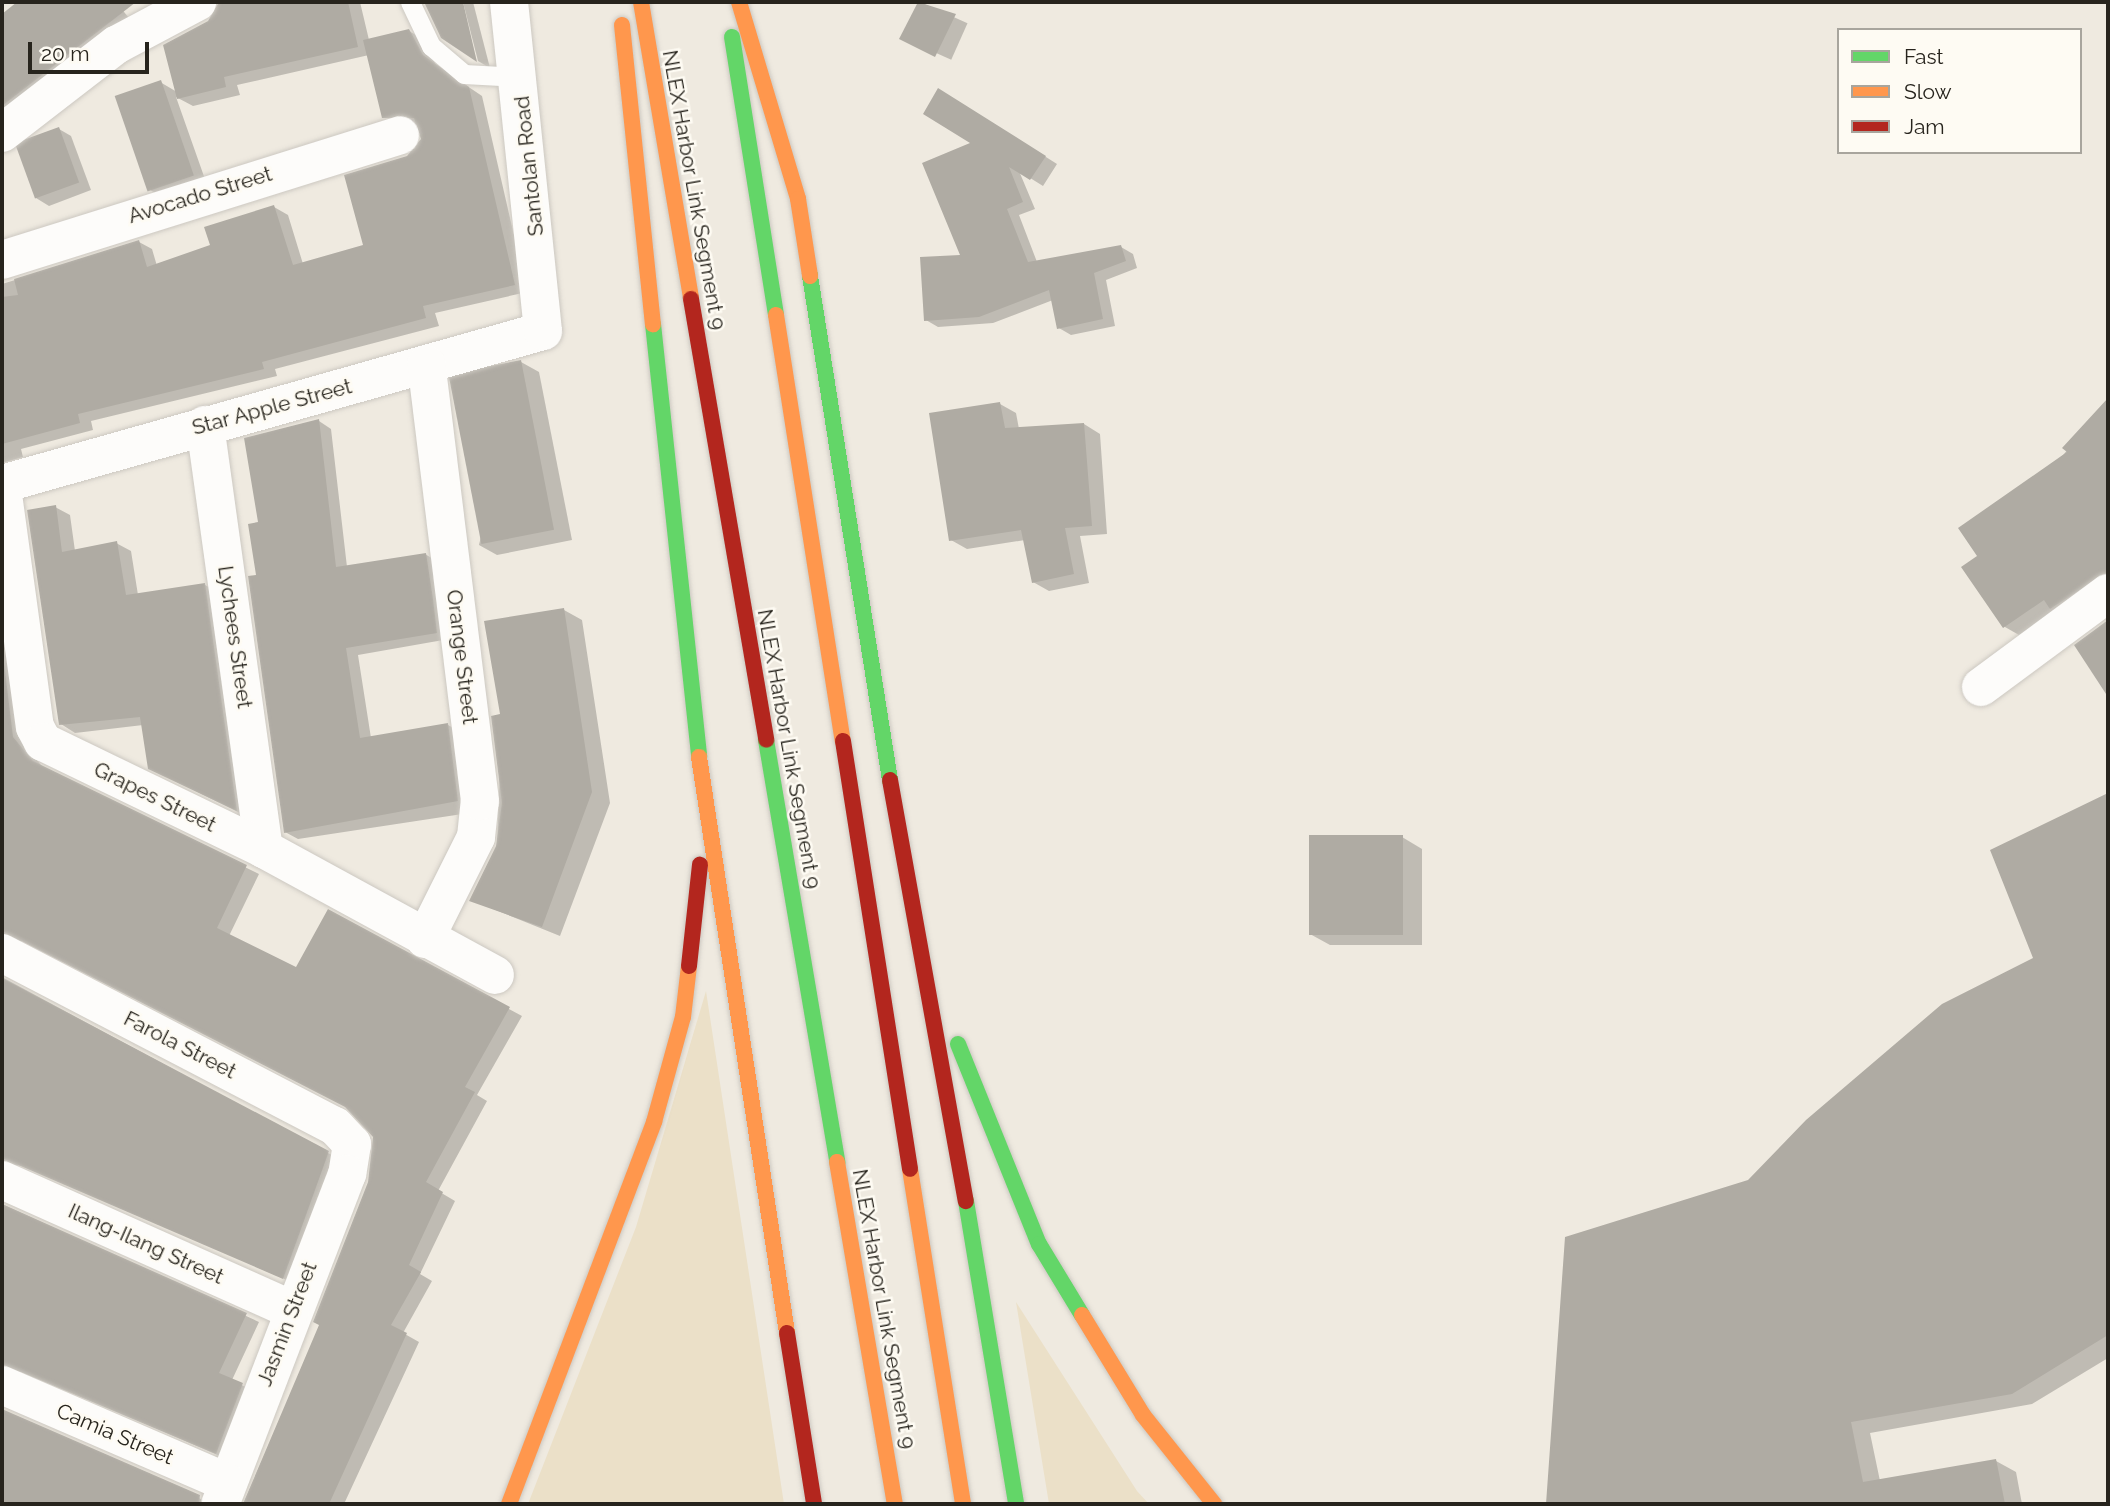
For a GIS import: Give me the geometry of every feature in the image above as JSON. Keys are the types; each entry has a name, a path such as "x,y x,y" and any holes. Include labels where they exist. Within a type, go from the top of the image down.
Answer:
{"highway":[{"path":"620,2 705,818 814,1504"},
{"name":"NLEX Harbor Link Segment 9","path":"641,2 895,1504"},
{"path":"726,2 963,1504"},
{"path":"739,2 799,199 898,830 926,955 1016,1504"},
{"path":"509,1504 654,1122 683,1017 705,818"},
{"path":"926,955 1039,1244 1143,1415 1214,1504"}],"street":[{"path":"2,134 116,46 197,2"},
{"name":"Santolan Road","path":"509,2 519,77 542,331"},
{"name":"Avocado Street","path":"2,260 400,135"},
{"name":"Star Apple Street","path":"2,486 205,425 542,331"},
{"name":"Orange Street","path":"425,939 476,837 480,801 426,365"},
{"name":"Lychees Street","path":"205,425 264,849"},
{"name":"Grapes Street","path":"2,486 35,727 43,742 264,849 495,975"},
{"path":"1981,687 2108,593"},
{"name":"Farola Street","path":"2,953 335,1126 352,1144"},
{"name":"Jasmin Street","path":"224,1493 291,1309 347,1174 352,1144"},
{"name":"Ilang-Ilang Street","path":"2,1180 291,1309"},
{"name":"Camia Street","path":"2,1385 224,1493"}],"lane":[{"path":"410,2 431,46 464,74 519,77"}],"shaded area":[{"path":"706,991 784,1504 528,1504 636,1227"},
{"path":"1016,1302 1137,1491 1149,1504 1049,1504"}],"building":[{"path":"17,2 136,2 2,106 2,14"},
{"path":"219,2 348,2 358,47 224,77 226,87 177,99 163,45 208,21"},
{"path":"424,2 463,2 477,62 441,38"},
{"path":"918,2 956,14 935,57 899,39"},
{"path":"409,29 423,55 469,87 515,285 423,306 426,318 262,362 264,369 78,414 80,423 2,444 2,297 18,295 14,279 139,240 147,267 210,245 204,227 274,205 293,265 363,245 344,175 407,156 421,139 414,118 382,118 363,40"},
{"path":"161,80 194,175 148,191 115,96"},
{"path":"938,88 1046,156 1030,180 1009,167 1023,202 1007,209 1028,262 1121,245 1126,261 1094,273 1103,319 1057,329 1049,290 979,317 924,321 920,257 960,255 922,163 970,143 923,114"},
{"path":"59,127 79,182 35,199 15,143"},
{"path":"521,360 554,530 481,544 448,374"},
{"path":"2108,398 2108,572 2050,609 2044,600 2003,628 1961,567 1977,556 1958,528 2067,452 2062,448"},
{"path":"1000,402 1005,428 1084,423 1092,526 1065,528 1074,574 1032,583 1021,530 949,541 929,413"},
{"path":"319,419 336,567 426,553 433,599 437,633 346,648 360,738 448,723 458,801 284,833 248,576 256,575 248,524 258,522 244,438"},
{"path":"56,505 62,552 117,541 126,595 205,583 237,811 148,769 140,717 59,725 27,510"},
{"path":"564,608 592,792 542,927 469,901 496,846 502,803 491,716 500,714 484,621"},
{"path":"2108,620 2108,697 2074,645"},
{"path":"2,646 13,737 33,761 247,865 217,928 296,967 328,909 510,1007 465,1087 475,1092 426,1182 443,1192 409,1265 421,1272 391,1325 407,1333 329,1504 243,1504 319,1325 313,1322 368,1182 373,1137 345,1107 2,931"},
{"path":"2108,793 2108,1335 2012,1394 1851,1422 1863,1482 1996,1459 2005,1504 1546,1504 1565,1237 1748,1180 1806,1120 1942,1004 2033,958 1990,850"},
{"path":"1309,835 1403,835 1403,935 1309,935"},
{"path":"2,978 329,1151 283,1279 2,1158"},
{"path":"2,1204 247,1313 219,1373 243,1383 216,1454 2,1364"},
{"path":"2,1409 200,1495 199,1504 2,1504"}],"traffic: fast":[{"path":"732,37 776,315"},
{"path":"810,276 890,780"},
{"path":"653,324 699,757"},
{"path":"766,740 837,1162"},
{"path":"958,1044 1039,1244 1082,1315"},
{"path":"966,1201 1016,1504"}],"traffic: slow":[{"path":"641,2 691,299"},
{"path":"739,2 798,199 810,276"},
{"path":"622,25 653,324"},
{"path":"776,315 843,741"},
{"path":"699,757 787,1333"},
{"path":"509,1504 654,1122 683,1017 689,966"},
{"path":"837,1162 895,1504"},
{"path":"910,1169 963,1504"},
{"path":"1082,1315 1143,1415 1214,1504"}],"traffic: jam":[{"path":"691,299 766,740"},
{"path":"843,741 910,1169"},
{"path":"890,780 966,1201"},
{"path":"689,966 700,865"},
{"path":"787,1333 814,1504"}]}
